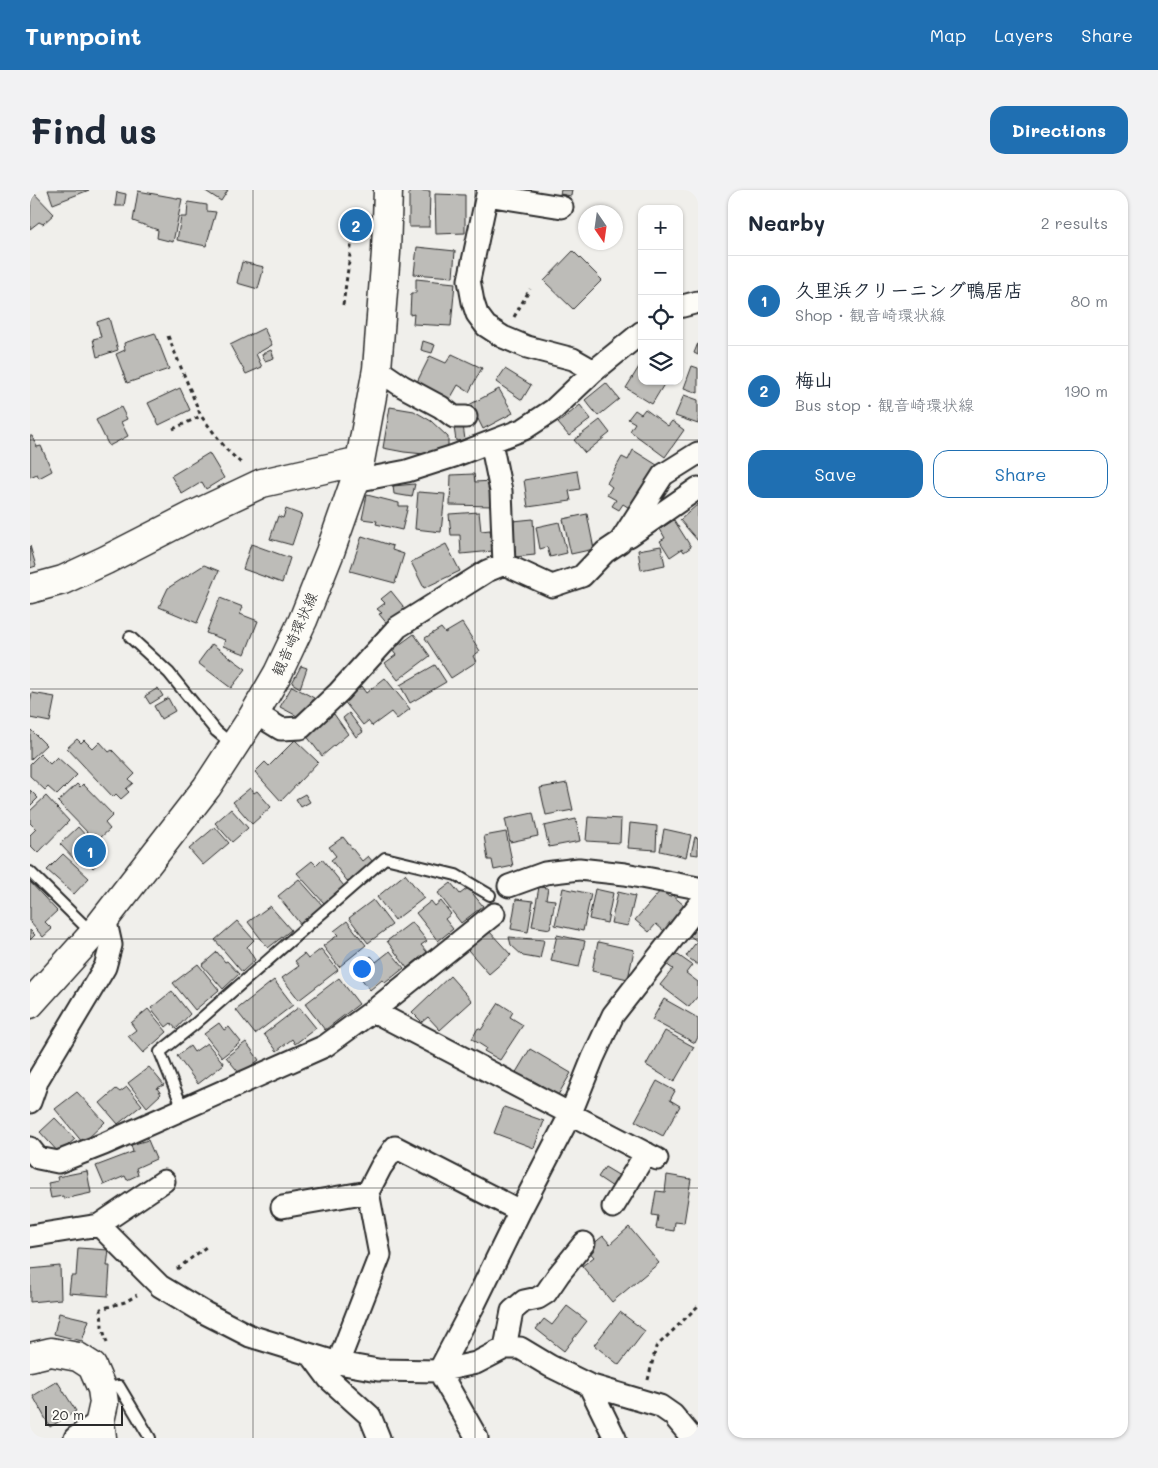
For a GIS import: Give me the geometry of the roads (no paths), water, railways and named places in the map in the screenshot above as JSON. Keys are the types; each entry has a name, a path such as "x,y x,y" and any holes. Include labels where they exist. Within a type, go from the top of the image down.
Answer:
{"main road":[{"name":"観音崎環状線","path":"30,1004 99,926 207,787 255,714 278,673 303,620 330,552 358,471 377,369 386,252 388,190"},
{"path":"30,589 63,580 192,516 262,484 358,471"},
{"path":"30,1357 51,1352 78,1357 92,1366 102,1389 104,1402 101,1430"}],"street":[{"path":"562,207 488,192 469,280 473,302 477,314 486,326 503,337 527,347 573,359 594,370"},
{"path":"683,306 698,302"},
{"path":"358,471 407,471 524,429 553,410 594,370 638,335"},
{"path":"377,369 402,386 441,407 454,417 466,417"},
{"path":"491,442 501,491 504,564"},
{"path":"620,542 663,475 698,453"},
{"path":"255,714 281,729 301,728 339,692 398,627 487,571 504,564 552,586 582,576 605,552 698,488"},
{"path":"30,1148 38,1158 58,1162 104,1144 325,1046 373,1011 498,898 545,873 579,869 626,874 698,888"},
{"path":"439,1371 476,1303 520,1211 570,1115 613,1015 698,906"},
{"path":"30,1102 38,1079 105,967 111,944 99,926"},
{"path":"373,1011 652,1156 613,1207"},
{"path":"338,1363 380,1255 368,1192 381,1167 395,1147 520,1211"},
{"path":"30,1236 99,1225 164,1181"},
{"path":"282,1207 368,1192"},
{"path":"99,1225 160,1286 205,1313 250,1336 338,1363 378,1370 439,1371 476,1363 505,1348 520,1348 550,1366 589,1385 660,1406 673,1415 688,1433 689,1438"},
{"path":"505,1348 512,1311 524,1301 538,1298 546,1293 584,1243"},
{"path":"312,1356 329,1379 370,1416 378,1438"},
{"path":"439,1371 477,1438"},
{"path":"589,1385 615,1438"},
{"path":"75,1438 101,1430"}],"lane":[{"path":"130,637 169,673 216,731 234,746"},
{"path":"183,1109 160,1052 195,1024 385,858 456,874 498,898"},
{"path":"30,872 99,926"},
{"path":"102,1389 119,1386 150,1438"}],"place":[{"name":"梅山","path":"356,225"},
{"name":"久里浜クリーニング鴨居店","path":"90,851"}]}
